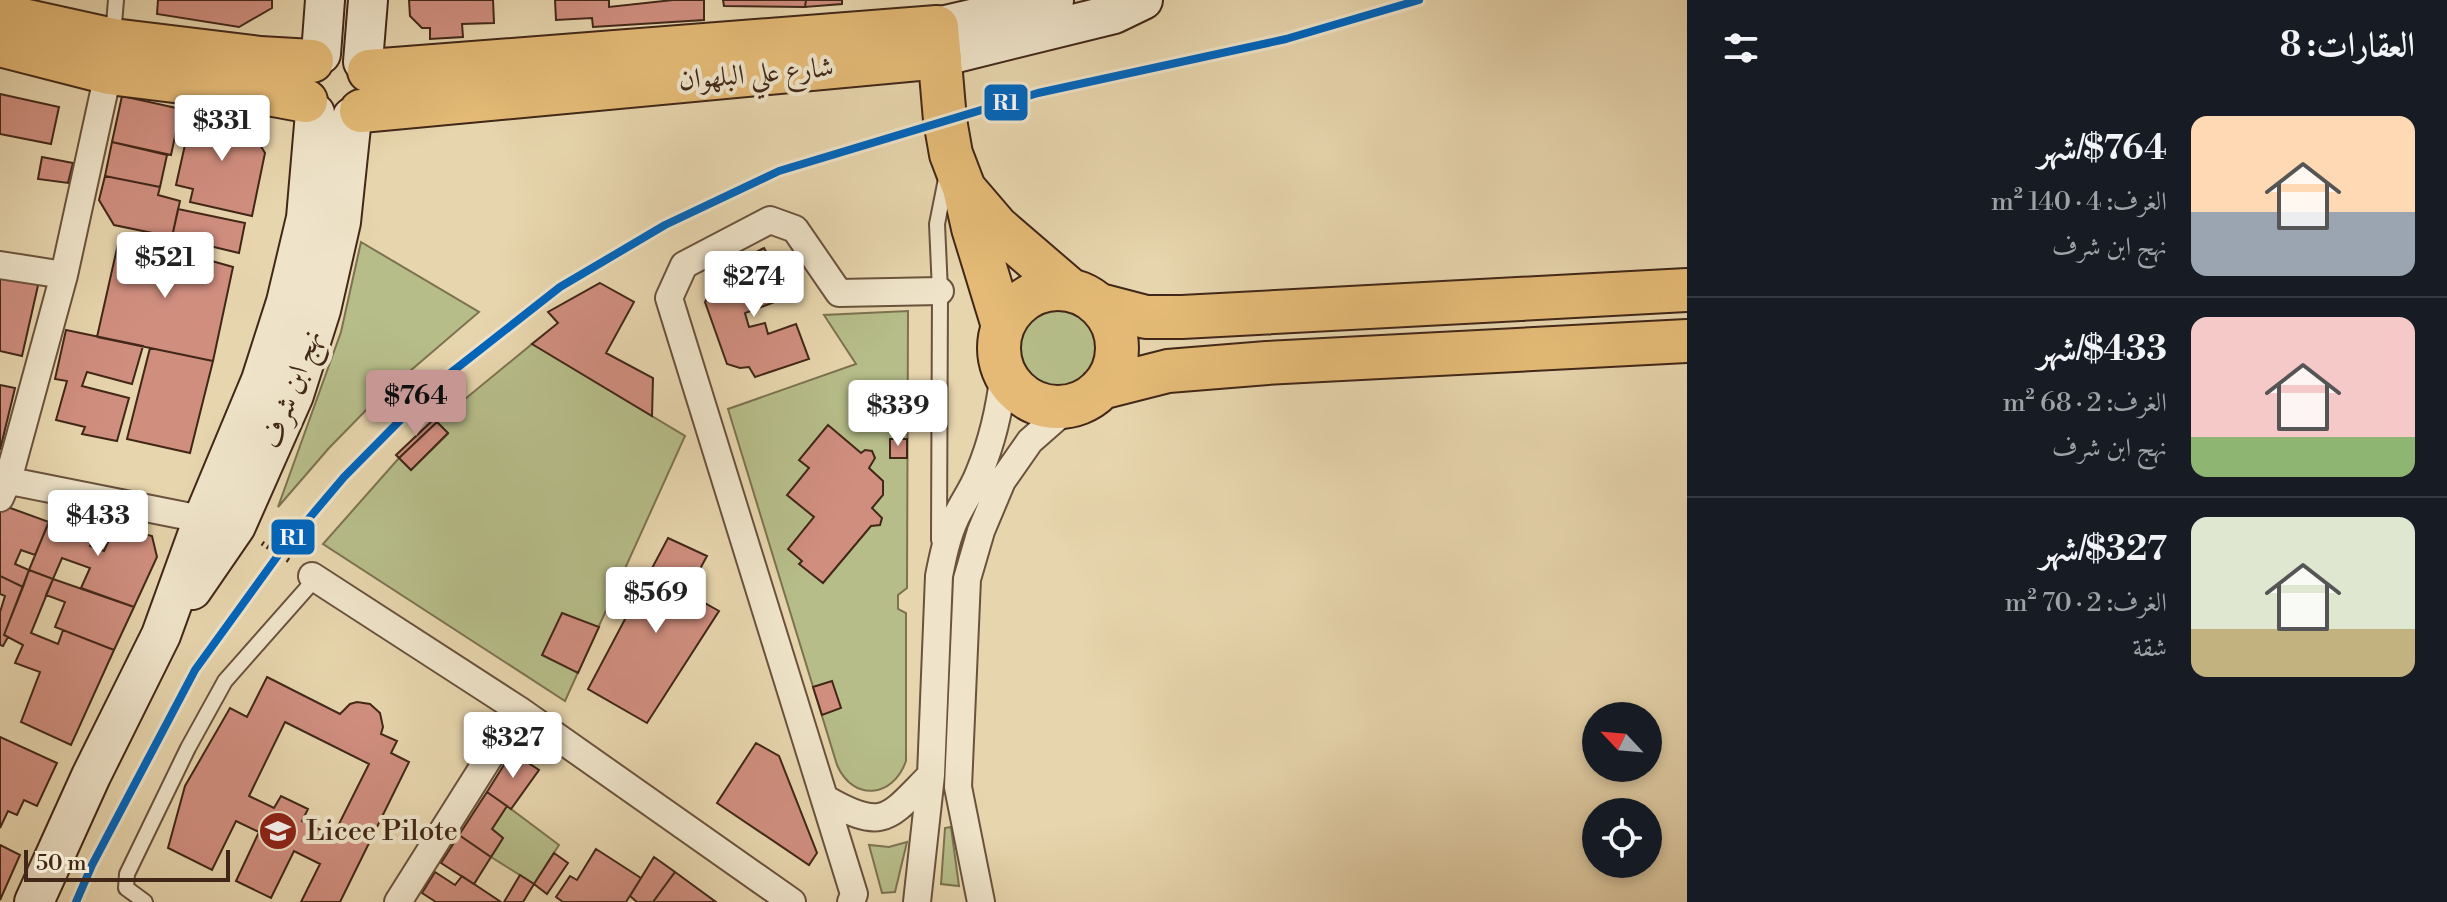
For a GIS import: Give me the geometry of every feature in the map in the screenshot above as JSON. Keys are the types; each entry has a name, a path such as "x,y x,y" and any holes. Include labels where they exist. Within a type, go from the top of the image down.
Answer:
{"main road":[{"name":"نهج ابن شرف","path":"325,0 337,86"},
{"name":"نهج ابن شرف","path":"34,902 91,776 220,523 286,302 337,86 368,0"},
{"name":"شارع علي البلهوان","path":"938,42 1054,0"},
{"name":"شارع علي البلهوان","path":"0,15 113,38 260,58 337,86 938,42 1114,14 1143,0"},
{"name":"شارع علي البلهوان","path":"0,45 113,38"},
{"path":"938,42 957,171 1003,326 1000,357 1004,372 1013,386 1039,404 1055,407 1168,371 1687,341"},
{"path":"957,171 997,227 1084,297 1114,327 1117,353 1109,378 1086,397"},
{"path":"1003,326 1009,315 1029,296 1055,288 1146,317 1687,290"}],"street":[{"path":"113,38 64,275 3,486 220,523"},
{"path":"851,902 854,894 826,799 669,298 684,265 770,220 795,229 839,293 940,291"},
{"path":"0,265 64,275"},
{"path":"917,902 931,775 939,576 945,545 955,519 978,478 990,447 1000,412 1004,372"},
{"path":"981,902 958,787 967,579 981,531 1002,481 1030,441 1086,397"},
{"path":"314,577 519,710 792,902"},
{"path":"398,902 519,710"},
{"path":"826,799 848,812 871,818 887,815 907,802 931,775"}],"lane":[{"path":"939,576 940,291 937,224 957,171"},
{"path":"145,902 126,888 127,874 188,748 225,681 314,577"}],"path":[{"path":"220,523 314,577"}],"green space":[{"path":"361,242 479,312 375,401 278,507 341,332"},
{"path":"1055,300 1073,303 1088,314 1099,329 1102,347 1099,365 1088,380 1073,391 1055,394 1037,391 1022,380 1011,365 1008,347 1011,329 1022,314 1037,303"},
{"path":"908,311 907,588 898,595 898,609 906,613 906,761 892,782 873,791 853,785 837,765 728,409 856,364 824,315"},
{"path":"532,344 685,436 565,701 323,544 399,458 411,470 448,434 437,422"},
{"path":"507,806 559,845 534,884 491,857 503,838 492,829"},
{"path":"951,827 959,886 941,884 945,828"},
{"path":"907,842 895,892 882,893 869,845 889,847"}],"building":[{"path":"158,0 272,0 272,8 239,27 157,14"},
{"path":"409,0 493,0 494,23 462,24 463,37 430,39 430,28 422,28 410,16"},
{"path":"555,0 609,0 609,7 704,0 704,20 593,27 592,18 556,20"},
{"path":"723,0 806,0 805,7 724,6"},
{"path":"806,0 842,0 842,4 805,7"},
{"path":"0,94 59,107 51,144 0,134"},
{"path":"122,96 181,109 171,155 112,142"},
{"path":"193,109 245,120 265,153 252,216 190,202 193,189 176,185"},
{"path":"112,142 167,155 160,187 105,176"},
{"path":"42,157 73,163 68,183 38,179"},
{"path":"105,176 160,187 158,195 180,201 172,237 114,225 99,200"},
{"path":"178,209 245,223 239,253 172,237"},
{"path":"120,235 233,267 213,361 97,337"},
{"path":"764,248 791,296 745,313 749,327 765,323 768,334 796,324 809,359 755,377 749,367 727,364 705,302 714,285 746,275 737,262"},
{"path":"0,275 39,281 22,356 0,351"},
{"path":"600,283 634,302 606,353 653,378 652,416 532,344 558,323 548,312"},
{"path":"66,330 143,346 132,384 87,372 82,386 129,398 117,441 82,434 85,427 56,420 67,381 55,379"},
{"path":"150,348 213,361 190,453 127,439"},
{"path":"0,385 15,388 0,450"},
{"path":"434,419 437,422 399,458 396,455"},
{"path":"437,422 448,433 411,470 399,458"},
{"path":"828,425 861,453 872,451 875,458 869,468 883,481 883,495 872,508 882,518 880,525 871,526 823,583 799,564 802,561 788,549 814,517 787,495 809,468 799,460"},
{"path":"890,439 907,439 907,458 890,458"},
{"path":"2,505 49,522 35,555 21,550 15,564 29,570 23,587 0,576"},
{"path":"52,514 100,524 90,546 104,551 115,527 152,536 157,557 134,607 81,588 90,568 62,558 53,579 29,570"},
{"path":"668,538 707,556 687,593 719,611 647,723 588,689"},
{"path":"29,570 53,579 31,633 58,644 63,630 114,650 71,745 21,722 40,672 15,663 23,645 4,635"},
{"path":"0,576 23,587 4,635 8,637 3,646 0,645 0,612 5,596 0,594"},
{"path":"53,579 134,607 114,650 55,627 65,602 46,595"},
{"path":"562,613 599,627 578,673 542,655"},
{"path":"267,677 340,714 350,704 370,704 380,713 381,734 397,741 391,753 409,762 340,902 301,902 320,864 294,851 271,898 236,881 259,832 236,821 212,870 168,848 185,786 230,708 247,717","holes":["285,722 369,764 333,836 302,821 308,809 281,796 274,808 249,796"]},
{"path":"832,681 841,708 822,715 813,687"},
{"path":"0,737 57,763 37,806 24,800 17,815 8,811 0,828"},
{"path":"756,743 779,756 817,853 809,865 717,803"},
{"path":"512,752 539,770 511,809 487,792"},
{"path":"487,792 507,806 492,829 503,838 491,857 459,835"},
{"path":"459,835 491,857 474,884 441,863"},
{"path":"0,845 20,855 0,900"},
{"path":"596,849 641,878 626,902 563,902 556,897 570,876 577,880"},
{"path":"554,853 568,863 547,894 534,884"},
{"path":"654,857 675,872 653,902 637,902 630,896"},
{"path":"435,872 455,885 462,876 501,902 436,902 422,893"},
{"path":"675,872 716,902 653,902"},
{"path":"520,875 534,884 523,902 504,902"}],"transit line":[{"name":"R1","path":"76,902 92,865 195,670 279,554 344,477 434,386 560,287 665,225 779,171 1038,93 1286,39 1419,0"}],"place":[{"name":"Licee Pilote","path":"278,831"}]}
